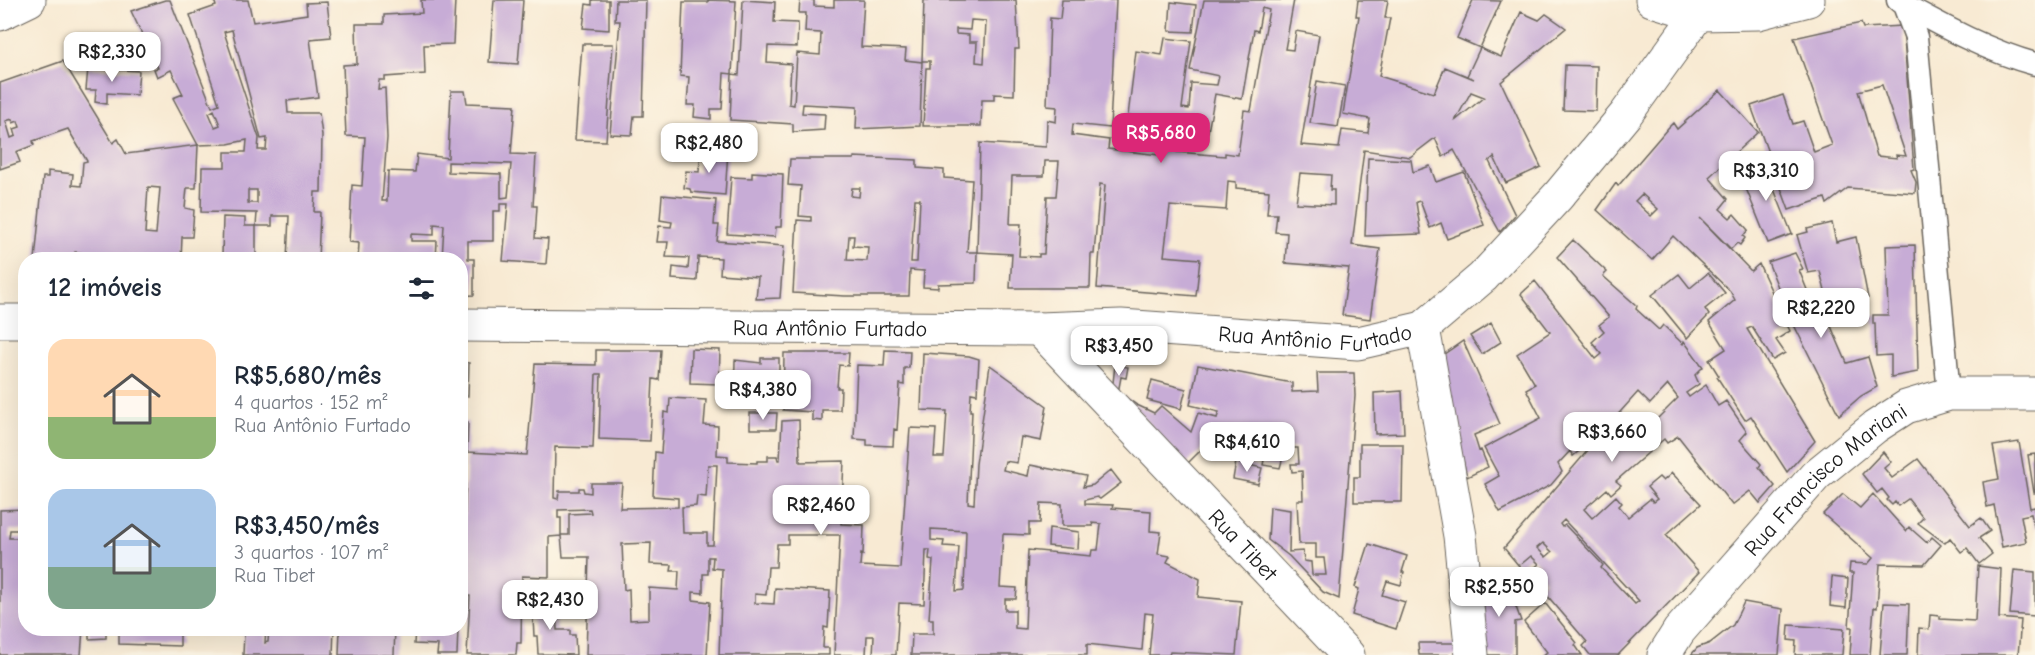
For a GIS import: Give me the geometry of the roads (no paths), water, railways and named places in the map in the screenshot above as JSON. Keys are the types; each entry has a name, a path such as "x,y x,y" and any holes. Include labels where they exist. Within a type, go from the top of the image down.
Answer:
{"street":[{"path":"0,14 29,0"},
{"path":"1652,0 1698,14 1758,13 1808,0"},
{"name":"Rua Antônio Furtado","path":"468,325 1039,329 1121,326 1358,343 1423,328 1483,277 1558,196 1626,114 1698,14"},
{"path":"0,321 18,321"},
{"path":"1423,328 1460,536 1472,655"},
{"name":"Rua Tibet","path":"1039,329 1348,655"},
{"name":"Rua Francisco Mariani","path":"1664,655 1679,631 1816,475 1875,427 1906,407 1949,394 2035,394"}],"lane":[{"path":"1901,2 1966,38 2035,64"},
{"path":"1901,2 1916,37 1949,394"}]}
